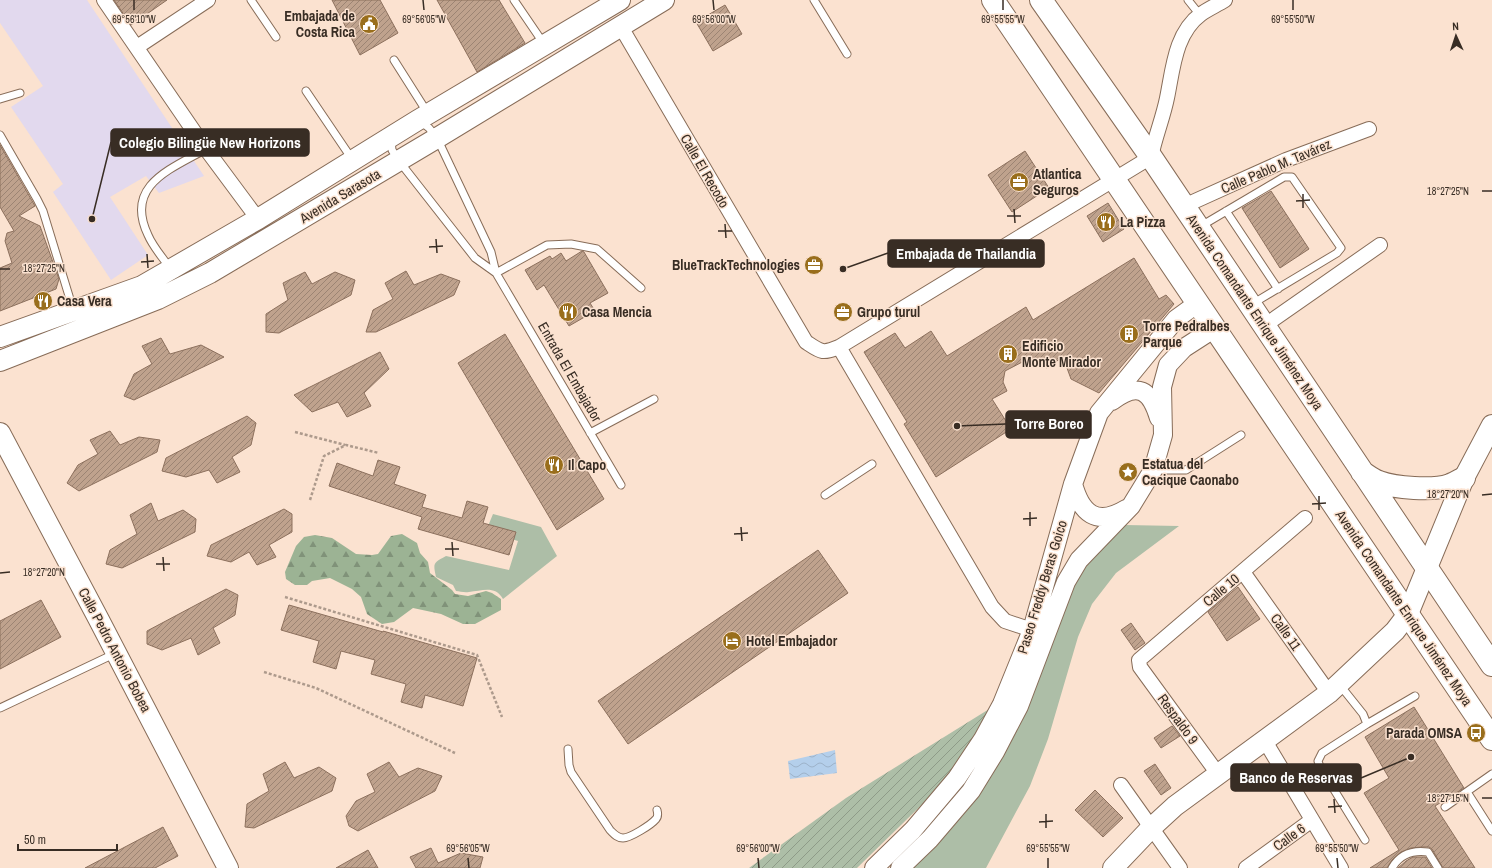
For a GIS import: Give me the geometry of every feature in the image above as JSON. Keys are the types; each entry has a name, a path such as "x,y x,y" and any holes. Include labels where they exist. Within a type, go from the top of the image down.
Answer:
{"main road":[{"name":"Avenida Sarasota","path":"0,337 142,286 258,219 424,117 620,0"},
{"name":"Avenida Sarasota","path":"0,361 158,299 203,277 399,162 664,0"},
{"name":"Avenida Comandante Enrique Jiménez Moya","path":"993,0 1492,739"},
{"name":"Avenida Comandante Enrique Jiménez Moya","path":"1041,0 1184,206 1492,665"},
{"path":"1113,868 1151,828 1175,806 1334,688 1395,631 1408,614 1464,478 1492,425"},
{"name":"Calle Pedro Antonio Bobea","path":"0,433 228,868"},
{"path":"1362,472 1378,482 1411,488 1450,485 1464,478"}],"street":[{"path":"104,0 206,150 258,219"},
{"path":"137,47 208,0"},
{"path":"1151,158 1167,99 1171,72 1179,44 1188,28 1200,15 1225,0"},
{"name":"Calle El Recodo","path":"621,27 806,342 820,351 829,351 840,347 1151,158"},
{"name":"Calle Pablo M. Tavárez","path":"1184,206 1286,160 1370,129"},
{"path":"1264,326 1380,245"},
{"name":"Paseo Freddy Beras Goico","path":"874,868 913,830 957,778 983,739 1002,704 1032,630 1073,484 1099,413 1176,319 1198,303"},
{"name":"Paseo Freddy Beras Goico","path":"900,868 930,839 971,791 995,752 1020,706 1066,582 1079,560 1131,506 1153,470 1163,435 1162,387 1168,365 1184,348 1215,328"},
{"path":"840,347 992,607 1005,621 1032,630"},
{"path":"1099,413 1111,402 1125,393 1138,391 1143,392 1154,401 1163,435"},
{"path":"1073,484 1076,496 1082,507 1095,516 1100,517 1118,514 1131,506"},
{"name":"Calle 10","path":"1139,663 1139,660 1305,518"},
{"name":"Calle 11","path":"1243,572 1334,688"},
{"name":"Respaldo 9","path":"1139,663 1140,667 1218,774"},
{"path":"1264,741 1342,868"},
{"path":"1121,785 1180,868"},
{"name":"Calle 6","path":"1246,868 1312,820"}],"lane":[{"path":"251,0 276,37"},
{"path":"514,0 545,45"},
{"path":"814,0 847,54"},
{"path":"1188,0 1200,15"},
{"path":"394,60 429,128 438,138"},
{"path":"306,91 353,161"},
{"path":"0,99 20,93"},
{"path":"0,135 38,199 43,211 73,311"},
{"name":"Entrada El Embajador","path":"391,138 392,150 399,162 475,258 496,273"},
{"name":"Entrada El Embajador","path":"438,138 491,252 496,273 621,485"},
{"path":"171,269 148,235 141,208 143,199 150,185 160,175 206,150"},
{"path":"1198,228 1284,177 1292,177 1341,248 1337,253 1250,305"},
{"path":"1226,211 1278,289"},
{"path":"496,273 547,245 571,244 597,249 641,288"},
{"path":"590,433 654,399"},
{"path":"1153,470 1186,470 1240,435"},
{"path":"825,494 872,464"},
{"path":"0,708 116,653"},
{"path":"1334,688 1363,714 1367,724"},
{"path":"1365,840 1320,767 1318,761 1322,753 1367,724 1415,696"},
{"path":"568,749 571,772 610,830 617,837 624,838 632,836 655,820 658,815 658,810"},
{"path":"1445,807 1492,774"},
{"path":"1467,792 1492,831"},
{"path":"1392,868 1399,858 1408,853 1418,851 1428,852 1438,868"}],"path":[{"path":"295,432 379,453"},
{"path":"310,500 324,456 346,445"},
{"path":"285,597 477,655 502,717"},
{"path":"264,672 316,688 455,753"}],"shaded area":[{"path":"0,0 87,0 204,176 159,193 146,176 110,197 148,255 111,280 53,192 63,184 11,107 43,86 0,23"}],"green space":[{"path":"493,514 541,527 557,556 503,599 492,590 467,592 456,591 453,585 436,577 434,569 436,562 446,556 509,570 518,541 486,531"},
{"path":"1125,525 1179,526 1116,573 1092,604 1078,637 1048,739 1030,786 986,868 910,868 941,838 1086,561"},
{"path":"402,534 417,543 420,553 428,562 430,573 455,594 468,596 486,591 492,593 501,599 501,610 475,624 463,624 441,614 413,608 394,622 382,624 367,614 361,597 352,589 330,578 312,581 307,585 295,585 286,579 285,572 296,546 304,537 315,535 332,538 356,554 372,555 378,554 391,536"},
{"path":"994,706 941,786 857,868 749,868 846,798"}],"water":[{"path":"835,750 837,773 790,779 788,761"}],"building":[{"path":"114,0 167,0 131,25"},
{"path":"332,0 380,0 398,33 360,55"},
{"path":"437,0 499,0 525,43 477,72"},
{"path":"725,5 742,34 713,51 696,22"},
{"path":"0,145 35,206 19,216 40,226 59,279 56,289 0,311 0,268 12,263 5,241 7,233 14,231 0,207"},
{"name":"Atlantica Seguros","path":"1025,151 1049,188 1012,212 988,175"},
{"path":"1271,191 1309,249 1280,268 1242,208"},
{"name":"La Pizza","path":"1108,203 1124,229 1103,242 1087,216"},
{"path":"582,251 608,293 590,303 595,311 569,326 544,285 537,290 525,270 550,256 552,259 561,253 566,261"},
{"path":"1134,258 1159,299 1166,295 1174,304 1099,393 1071,379 1063,357 1046,368 1039,361 1028,359 1005,371 1003,382 1007,391 992,399 1011,429 936,477 904,424 907,422 864,352 895,333 905,348 931,331 947,356 1026,307 1033,320"},
{"path":"406,271 414,285 441,274 460,281 454,295 376,332 366,332 373,310 393,299 385,283"},
{"path":"305,272 312,284 335,272 355,280 351,295 279,333 266,332 266,314 288,300 283,283"},
{"path":"505,334 604,499 557,530 458,363"},
{"path":"161,338 170,354 201,345 224,357 134,400 124,396 134,374 152,364 142,346"},
{"path":"380,352 389,369 364,393 371,406 347,417 338,402 312,412 294,395"},
{"path":"247,416 256,423 251,445 232,457 240,472 217,483 209,470 186,477 162,471 166,458"},
{"path":"110,431 120,445 139,437 160,440 157,452 79,491 67,483 78,465 98,454 90,440"},
{"path":"378,460 400,467 394,484 426,495 422,507 462,518 467,501 488,507 483,523 516,532 509,555 418,529 422,517 329,486 337,463 373,476"},
{"path":"151,503 158,521 183,510 196,519 195,532 122,568 106,564 110,550 137,534 130,515"},
{"path":"284,509 292,514 292,532 269,545 276,557 257,565 249,552 231,562 207,556 211,545"},
{"name":"Hotel Embajador","path":"818,550 848,593 628,744 598,701"},
{"path":"1238,587 1260,619 1227,641 1208,612"},
{"path":"226,589 238,595 235,615 213,628 220,643 198,655 191,638 162,650 147,644 147,631"},
{"path":"41,600 61,637 0,669 0,621"},
{"path":"289,605 477,658 463,706 425,695 422,708 401,702 406,684 371,674 375,660 341,651 336,669 313,662 319,641 281,630"},
{"path":"1131,623 1145,643 1135,650 1121,630"},
{"path":"1414,707 1464,788 1435,806 1475,868 1443,868 1432,849 1429,847 1422,847 1411,848 1401,852 1392,860 1387,868 1370,868 1399,850 1364,793 1389,778 1365,737"},
{"path":"1172,726 1180,736 1161,748 1154,738"},
{"path":"285,762 294,778 319,767 336,778 332,791 254,828 245,827 247,804 269,791 263,774"},
{"path":"389,762 399,777 418,768 442,776 435,791 358,831 349,826 346,816 356,801 375,792 367,774"},
{"path":"1155,764 1171,788 1161,795 1144,771"},
{"path":"1095,790 1123,818 1103,837 1075,810"},
{"path":"163,827 178,856 155,868 85,868"},
{"path":"431,848 438,863 461,853 483,857 480,868 416,868 410,857"},
{"path":"368,850 378,868 336,868"},
{"path":"1413,857 1425,857 1432,868 1398,868"}],"place":[{"name":"Embajada de Costa Rica","path":"369,24"},
{"name":"Atlantica Seguros","path":"1019,182"},
{"name":"Colegio Bilingüe New Horizons","path":"92,219"},
{"name":"La Pizza","path":"1106,222"},
{"name":"BlueTrackTechnologies","path":"814,265"},
{"name":"Embajada de Thailandia","path":"843,269"},
{"name":"Casa Vera","path":"43,301"},
{"name":"Casa Mencia","path":"568,312"},
{"name":"Grupo turul","path":"843,312"},
{"name":"Torre Pedralbes Parque","path":"1129,334"},
{"name":"Edificio Monte Mirador","path":"1008,354"},
{"name":"Torre Boreo","path":"957,426"},
{"name":"Il Capo","path":"554,465"},
{"name":"Estatua del Cacique Caonabo","path":"1128,472"},
{"name":"Hotel Embajador","path":"732,641"},
{"name":"Parada OMSA","path":"1476,733"},
{"name":"Banco de Reservas","path":"1411,757"}]}
